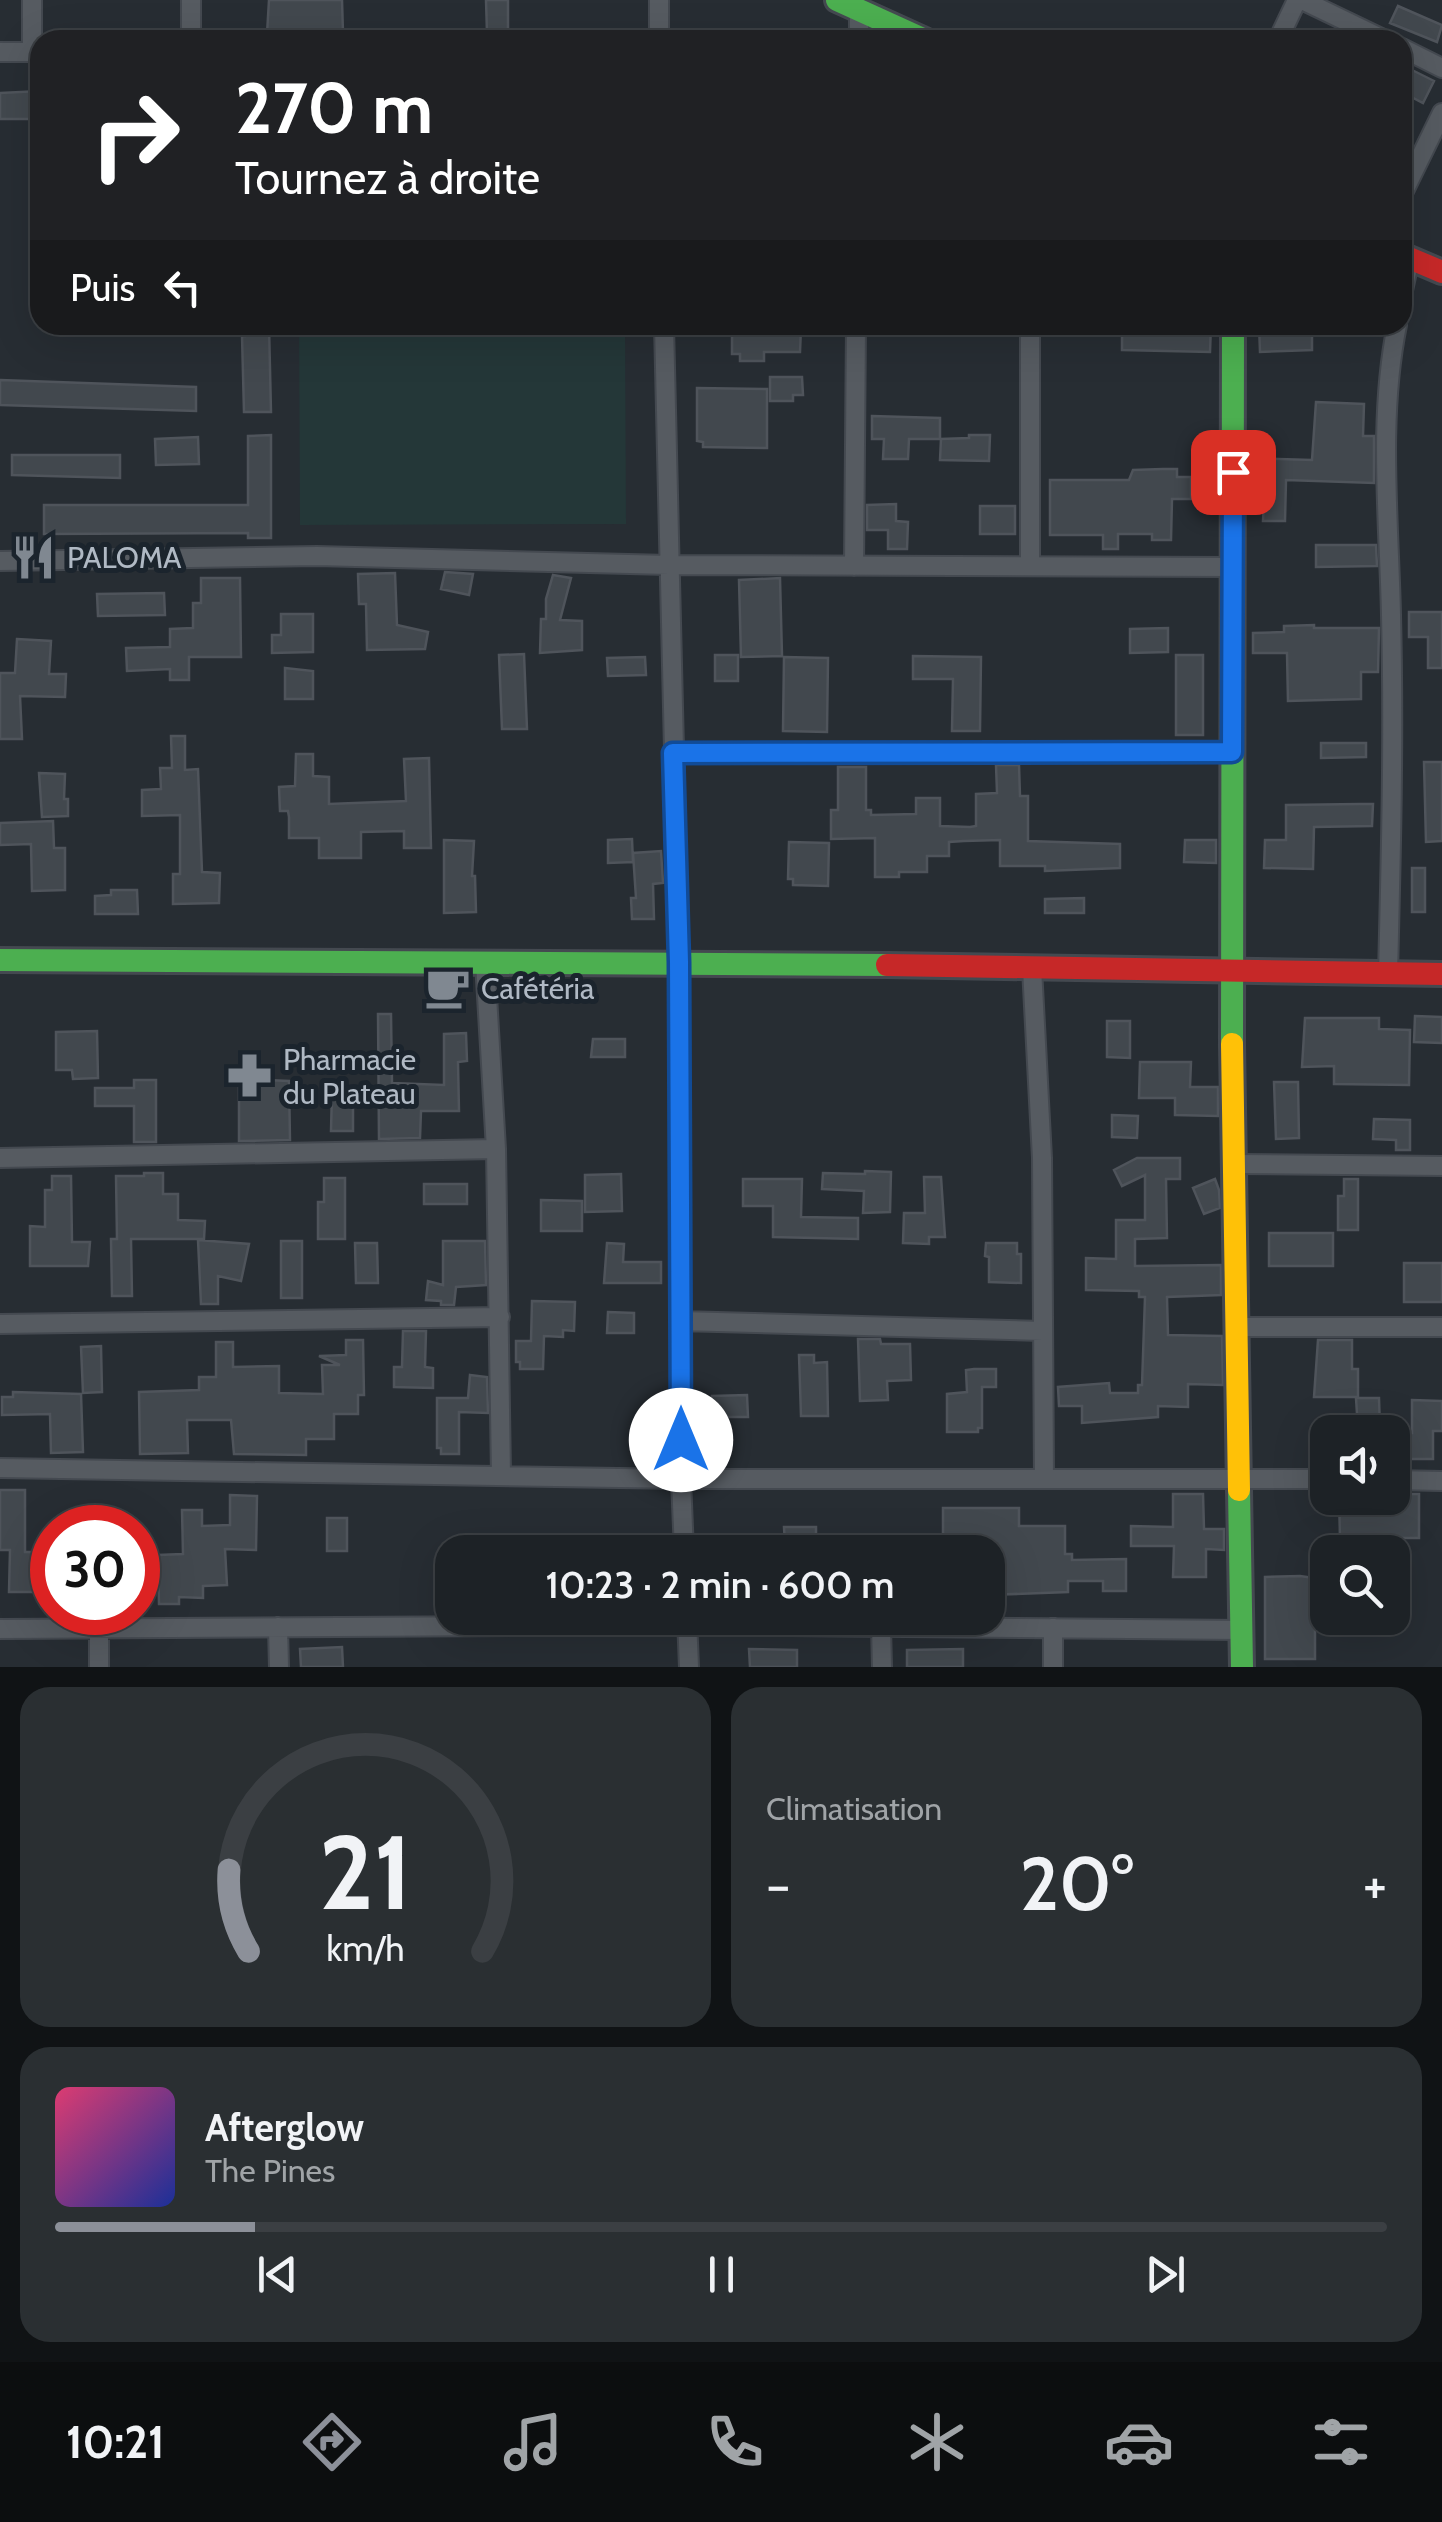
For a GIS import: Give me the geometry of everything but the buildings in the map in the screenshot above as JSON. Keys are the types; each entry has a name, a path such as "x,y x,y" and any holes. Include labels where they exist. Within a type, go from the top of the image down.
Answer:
{"street":[{"path":"32,0 34,30"},
{"path":"191,0 191,30"},
{"path":"659,30 660,0"},
{"path":"837,0 904,30"},
{"path":"1284,30 1300,0 1364,30"},
{"path":"858,30 859,10"},
{"path":"0,52 30,52"},
{"path":"1412,53 1442,68"},
{"path":"1412,174 1442,113"},
{"path":"1412,259 1442,272"},
{"path":"664,335 679,962 683,1535"},
{"path":"854,566 856,335"},
{"path":"1030,335 1030,566"},
{"path":"1232,335 1231,970 1242,1667"},
{"path":"1388,974 1394,752 1388,440 1394,335"},
{"path":"0,562 317,556 669,565 1234,567"},
{"path":"673,753 1232,752"},
{"path":"0,960 679,962 1442,974"},
{"path":"486,962 496,1149 502,1475"},
{"path":"1032,968 1042,1158 1044,1478"},
{"path":"0,1158 496,1149"},
{"path":"1234,1164 1442,1166"},
{"path":"0,1324 500,1317"},
{"path":"680,1321 1043,1330"},
{"path":"1237,1328 1442,1328"},
{"path":"0,1468 681,1479 1310,1479"},
{"path":"1410,1480 1442,1481"},
{"path":"160,1628 435,1625"},
{"path":"278,1627 280,1667"},
{"path":"1005,1627 1242,1630"},
{"path":"1053,1628 1053,1667"},
{"path":"0,1629 30,1629"},
{"path":"98,1635 100,1667"},
{"path":"688,1635 689,1667"},
{"path":"881,1635 882,1667"}],"shaded area":[{"path":"299,335 625,335 626,524 300,525"}],"traffic: fast":[{"path":"837,0 903,30"},
{"path":"1232,1044 1233,335"},
{"path":"0,960 887,965"},
{"path":"1239,1490 1242,1667"}],"traffic: slow":[{"path":"1232,1044 1239,1490"}],"traffic: jam":[{"path":"1412,259 1442,272"},
{"path":"887,965 1442,974"}],"place":[{"name":"PALOMA","path":"34,557"},
{"name":"Cafétéria","path":"448,988"},
{"name":"Pharmacie du Plateau","path":"250,1076"}],"route":[{"path":"681,1440 679,962 673,753 1232,752 1233,472"}]}
